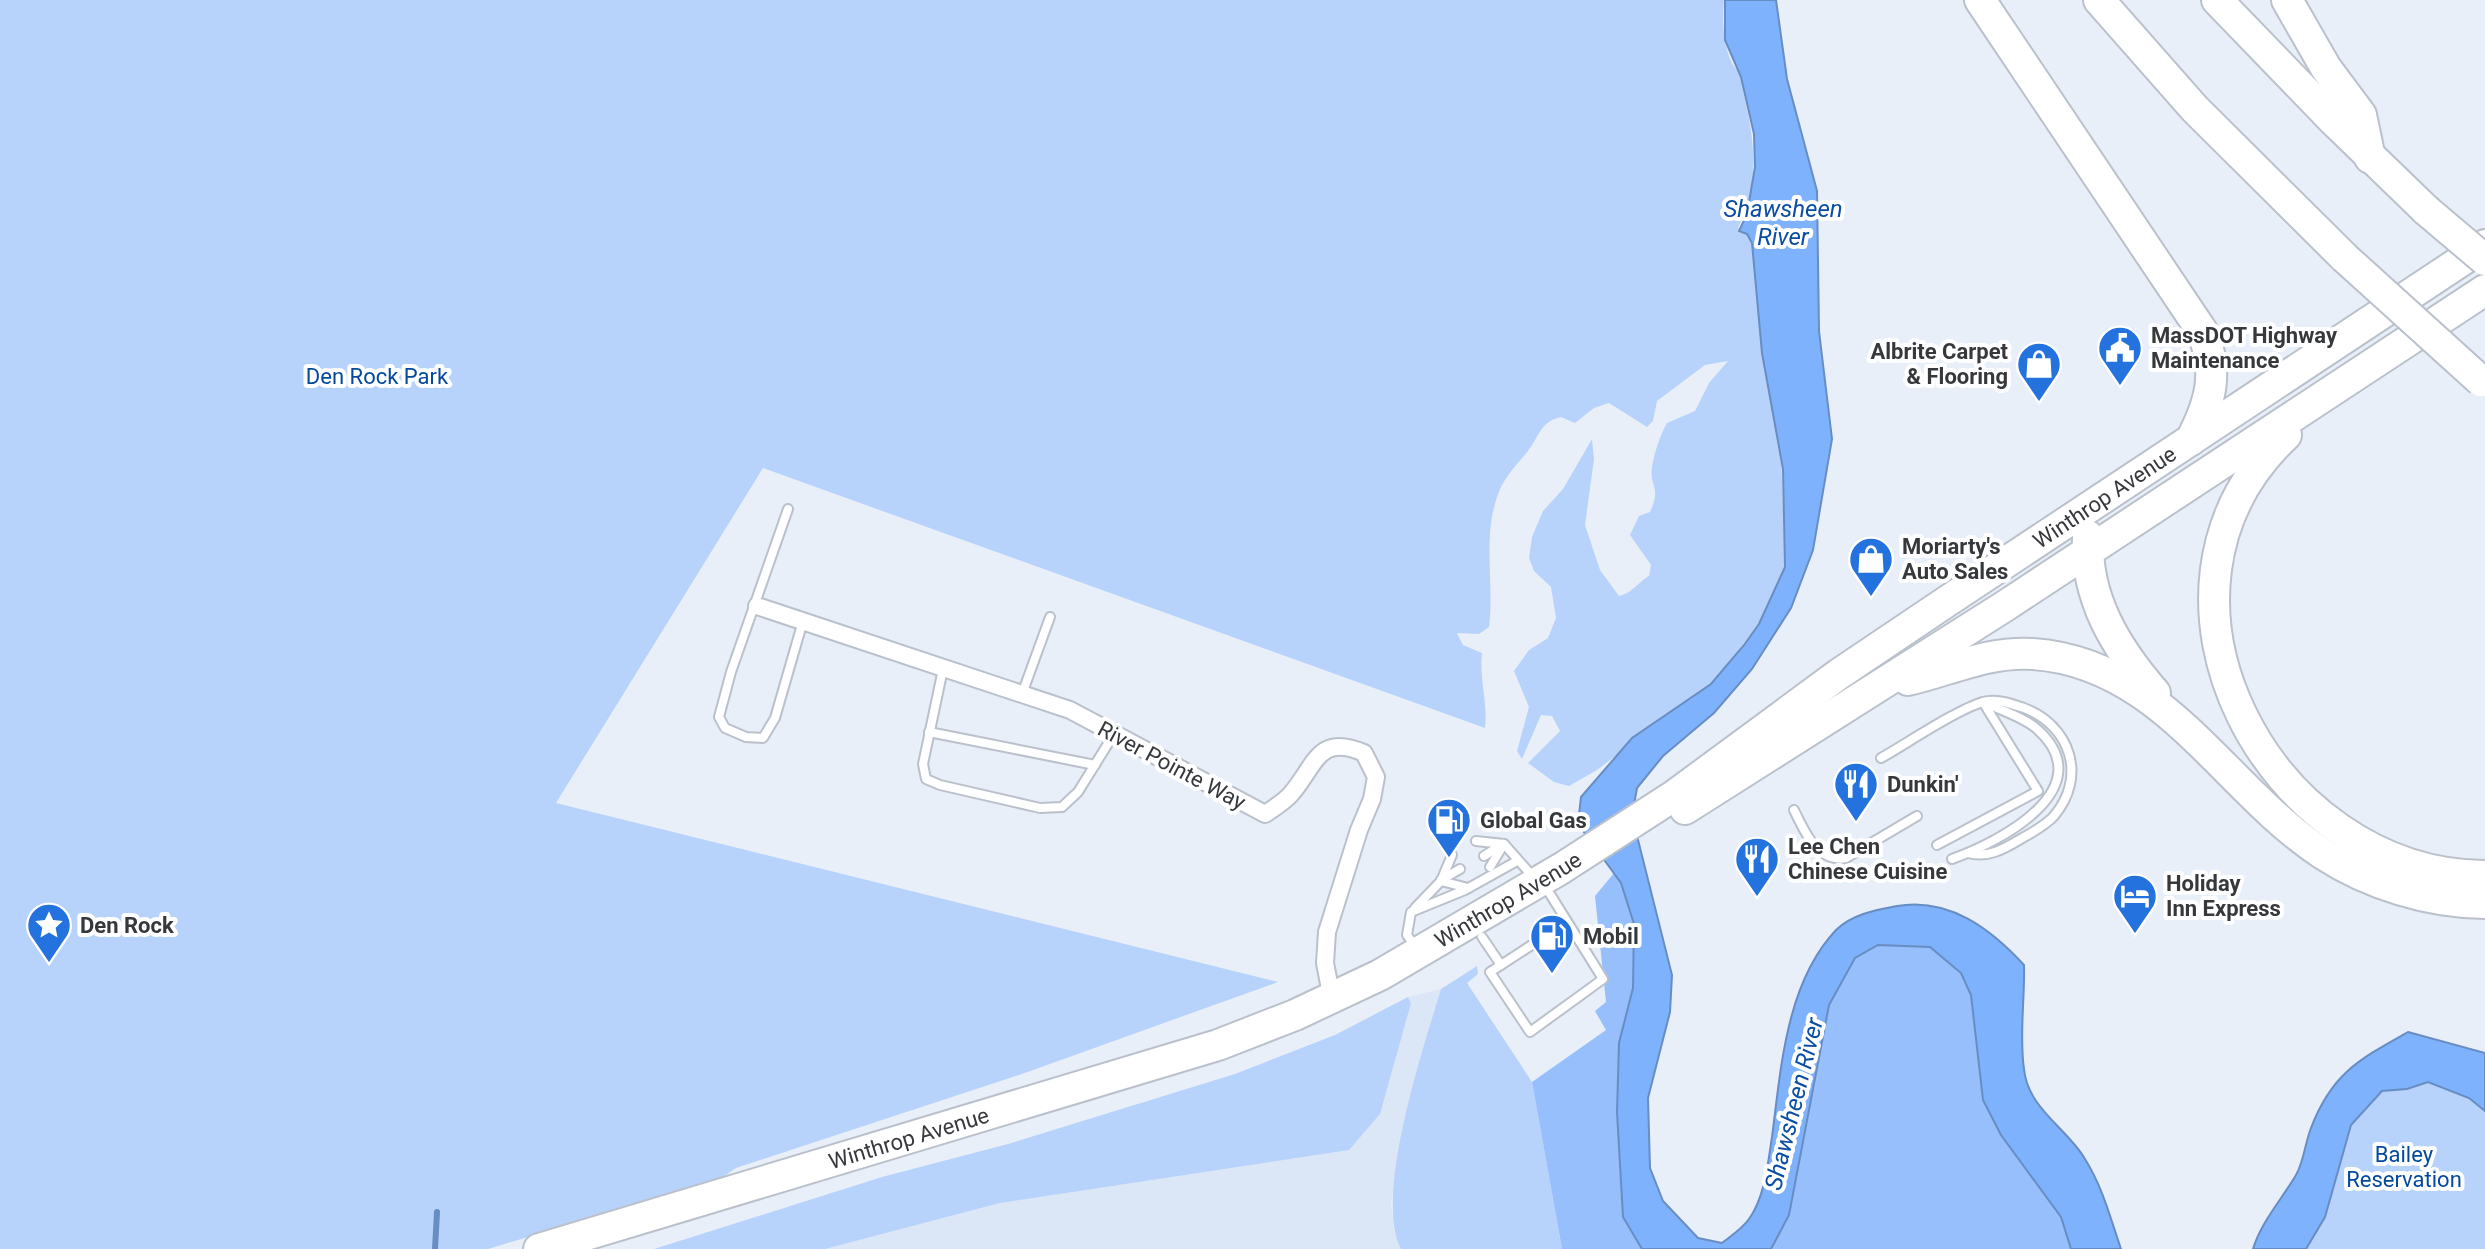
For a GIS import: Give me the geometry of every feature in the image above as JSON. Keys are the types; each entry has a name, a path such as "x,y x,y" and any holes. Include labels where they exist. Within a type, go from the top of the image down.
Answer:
{"highway":[{"path":"1980,0 2202,331 2214,372 2212,391 2189,442"},
{"path":"2099,0 2195,109 2345,258 2484,384"},
{"path":"2217,0 2370,158 2485,260"},
{"path":"2287,0 2326,68 2361,115 2370,158"},
{"name":"Winthrop Avenue","path":"1643,825 1839,674 2485,245"},
{"name":"Winthrop Avenue","path":"612,1249 808,1185 1189,1071 1335,1007 1478,929 1535,879 1594,856 1868,693 2329,395 2485,290"},
{"path":"2329,395 2268,452 2245,482 2228,515 2214,586 2217,646 2227,680 2259,748 2287,784 2330,822 2379,851 2417,865 2485,876"},
{"path":"2090,510 2088,574 2094,599 2124,653 2168,711 2271,810 2323,854 2397,888 2469,903 2485,903"},
{"path":"1868,693 1957,663 2032,654 2067,660 2102,672 2130,685 2168,711"},
{"name":"Winthrop Avenue","path":"539,1249 1335,1007 1478,929"}],"street":[{"name":"River Pointe Way","path":"757,606 1070,710 1265,814 1289,797 1316,757 1328,747 1348,745 1364,753 1376,777 1372,799 1327,932 1325,963 1335,1007"}],"lane":[{"path":"788,509 757,606 731,672 719,717 725,728 746,737 763,738 775,718 803,621"},
{"path":"1022,695 1050,617"},
{"path":"944,668 923,764 926,779 940,785 1040,808 1062,807 1095,765 1114,734"},
{"path":"1937,845 2038,791 1983,702"},
{"path":"1952,859 2033,815 2055,789 2058,774 2053,749 2036,727 1983,702"},
{"path":"1881,758 1983,702 2007,702 2048,721 2069,749 2072,777 2065,800 2052,818 2037,829 1984,857 1968,853"},
{"path":"929,732 1095,765"},
{"path":"1794,810 1822,855 1833,860 1846,858 1917,816"},
{"path":"1476,841 1504,844 1567,922 1603,979 1530,1032 1490,972 1567,922"},
{"path":"1484,856 1504,844"},
{"path":"1490,867 1504,844"},
{"path":"1441,881 1452,855"},
{"path":"1422,958 1407,935 1411,912 1441,881 1460,869"},
{"path":"1441,881 1468,884 1535,879"},
{"path":"1411,912 1468,884"},
{"path":"1478,929 1501,965"}],"shaded area":[{"path":"1614,873 1621,883 1634,924 1633,988 1619,1043 1617,1112 1623,1217 1642,1249 1562,1249 1532,1082 1606,1030 1595,1011 1606,1002 1595,896"},
{"path":"1878,945 1930,947 1961,973 1971,995 1983,1100 2061,1217 2071,1249 1771,1249 1789,1215 1829,1005 1855,958"},
{"path":"1441,989 1421,1057 1391,1202 1394,1231 1401,1249 825,1249 1000,1203 1411,1003 1408,997"}],"green space":[{"name":"Den Rock Park","path":"0,0 1724,0 1725,39 1728,54 1742,79 1753,146 1750,196 1738,228 1749,236 1752,243 1762,353 1781,451 1785,567 1759,624 1711,684 1597,770 1569,786 1554,782 1528,763 1560,731 1552,716 1541,715 1522,759 1517,751 1529,707 1514,671 1529,650 1548,638 1556,618 1551,587 1534,571 1529,558 1532,537 1543,511 1563,489 1592,439 1594,459 1585,525 1600,570 1619,596 1649,576 1651,565 1630,535 1639,516 1650,512 1653,503 1652,467 1660,439 1667,423 1695,411 1709,383 1728,361 1705,365 1657,401 1653,421 1647,427 1609,403 1594,408 1575,423 1561,417 1554,419 1541,430 1505,480 1495,502 1490,537 1489,627 1479,634 1457,633 1463,645 1482,653 1485,728 763,468 556,803 1278,982 1022,1074 736,1168 720,1179 488,1249 0,1249"},
{"path":"1477,966 1478,974 1467,983 1532,1082 1562,1249 1401,1249 1394,1225 1393,1194 1413,1083 1441,989"},
{"path":"1408,997 1411,1003 1380,1114 1349,1150 1000,1203 825,1249 654,1249 882,1177 1008,1144 1235,1074 1335,1035"},
{"name":"Bailey Reservation","path":"2396,1065 2485,1081 2485,1249 2282,1249 2345,1096"}],"water":[{"name":"Shawsheen River","path":"1725,0 1776,0 1787,79 1817,191 1819,331 1832,439 1813,550 1791,608 1752,669 1714,713 1663,756 1637,788 1632,816 1672,975 1670,1012 1648,1098 1650,1168 1663,1201 1698,1238 1722,1243 1740,1229 1754,1210 1762,1190 1789,1028 1806,975 1819,951 1836,930 1857,916 1897,906 1934,906 1951,911 1983,928 2024,965 2022,1044 2027,1083 2040,1107 2077,1148 2091,1170 2121,1249 2071,1249 2061,1217 2001,1135 1983,1100 1971,995 1961,973 1930,947 1878,945 1855,958 1829,1005 1789,1215 1771,1249 1642,1249 1623,1217 1617,1112 1619,1043 1633,988 1634,924 1621,883 1578,824 1581,797 1632,738 1711,684 1759,624 1785,567 1783,469 1762,353 1752,243 1747,234 1739,231 1747,214 1755,167 1754,134 1741,77 1725,40"},
{"path":"2408,1032 2485,1053 2485,1111 2469,1098 2428,1082 2407,1089 2382,1091 2351,1125 2325,1217 2306,1249 2253,1249 2266,1220 2299,1170 2311,1128 2328,1094 2349,1070"}],"waterway":[{"path":"435,1249 437,1212"}],"place":[{"name":"MassDOT Highway Maintenance","path":"2120,387"},
{"name":"Albrite Carpet & Flooring","path":"2039,403"},
{"name":"Moriarty's Auto Sales","path":"1871,598"},
{"name":"Dunkin'","path":"1856,823"},
{"name":"Global Gas","path":"1449,859"},
{"name":"Lee Chen Chinese Cuisine","path":"1757,898"},
{"name":"Holiday Inn Express","path":"2135,935"},
{"name":"Den Rock","path":"49,964"},
{"name":"Mobil","path":"1552,975"}]}
